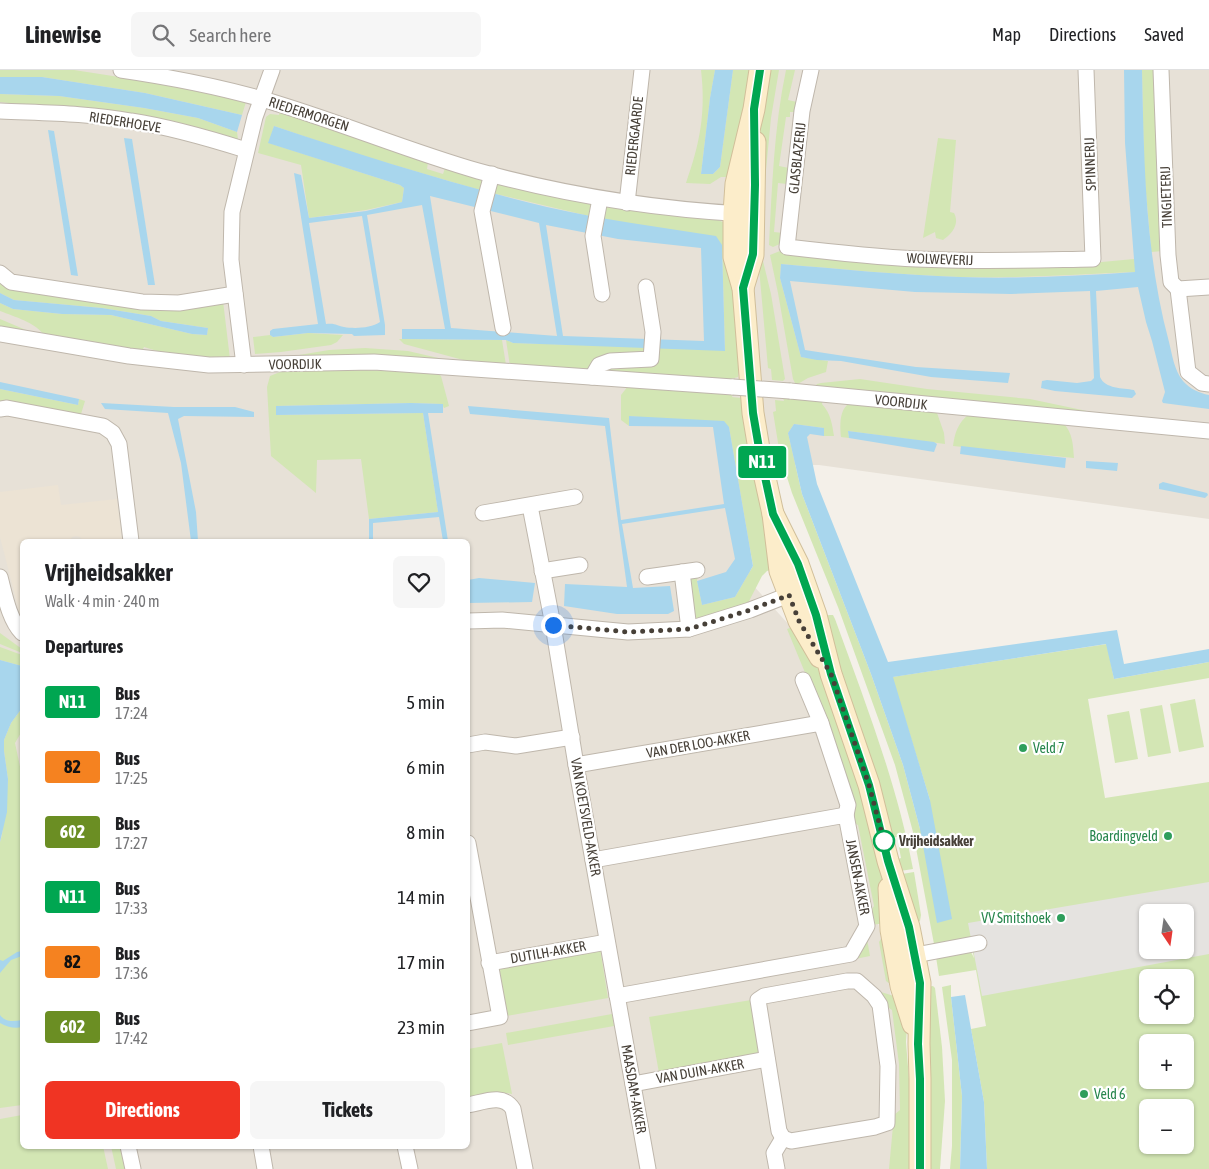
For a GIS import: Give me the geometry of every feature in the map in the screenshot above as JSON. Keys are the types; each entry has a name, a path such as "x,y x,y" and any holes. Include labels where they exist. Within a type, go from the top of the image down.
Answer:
{"street":[{"name":"RIEDERMORGEN","path":"121,70 201,83 263,99 491,180 554,191 599,206 627,202 744,214"},
{"path":"244,364 231,260 232,212 255,117 272,70"},
{"name":"RIEDERGAARDE","path":"627,202 642,70"},
{"path":"760,70 754,109 744,214 753,254 743,288 753,413 773,514 780,570 798,591 799,621 831,674 869,785 888,861 891,930 905,956 901,986 918,1044 920,1169"},
{"name":"GLASBLAZERIJ","path":"787,247 802,111 811,70"},
{"name":"SPINNERIJ","path":"1086,70 1092,259"},
{"name":"TINGIETERIJ","path":"1161,70 1168,255 1171,282 1178,289 1188,372 1202,383 1209,384"},
{"name":"RIEDERHOEVE","path":"0,111 82,115 130,120 190,133 246,150"},
{"path":"491,180 482,211 504,328"},
{"path":"599,206 594,236 602,294"},
{"name":"WOLWEVERIJ","path":"787,247 917,259 1003,261 1092,259"},
{"path":"0,273 11,282 142,302 179,303 236,294"},
{"path":"592,377 599,365 610,361 651,359 653,332 646,287"},
{"path":"1178,289 1209,287"},
{"name":"VOORDIJK","path":"0,334 139,357 209,365 374,362 790,391 1209,431"},
{"path":"0,410 7,408 103,426 113,433 119,444 130,539"},
{"path":"483,513 575,498"},
{"name":"VAN KOETSVELD-AKKER","path":"530,506 553,625 618,1003"},
{"path":"542,571 580,565"},
{"path":"647,577 697,570"},
{"path":"682,572 689,629"},
{"path":"0,577 11,615 20,631"},
{"path":"470,621 502,620 628,632 689,629 750,610 798,591"},
{"path":"593,860 846,814 848,805 804,680"},
{"name":"VAN DER LOO-AKKER","path":"576,765 820,723"},
{"path":"470,745 485,742 516,746 572,737"},
{"name":"JANSEN-AKKER","path":"618,1003 851,954 868,926 846,814"},
{"path":"470,854 500,1017 470,1023"},
{"name":"DUTILH-AKKER","path":"490,963 607,942"},
{"path":"905,956 979,943"},
{"path":"857,981 874,996 880,1005 888,1066 887,1123 875,1127 791,1141 783,1138 780,1131 767,1059 758,1000 764,996 857,981"},
{"name":"MAASDAM-AKKER","path":"618,1003 648,1169"},
{"name":"VAN DUIN-AKKER","path":"633,1084 767,1059"},
{"path":"470,1104 502,1099 510,1103 514,1109 525,1169"},
{"path":"776,1169 774,1153 783,1138"},
{"path":"129,1149 133,1169"},
{"path":"262,1149 265,1169"},
{"path":"407,1149 410,1169"}],"shaded area":[{"path":"0,70 1209,70 1209,519 819,465 752,465 750,582 791,627 859,813 893,1008 905,1096 900,1169 0,1169"},
{"path":"58,485 61,505 117,499 122,539 82,539 76,536 71,539 20,539 20,623 15,612 19,611 0,537 0,492"},
{"path":"1209,882 1209,954 1194,957 1194,904 1139,904 1139,959 1182,959 982,996 968,923"}],"green space":[{"path":"0,70 74,70 158,83 246,102 242,115 145,93 42,77 0,77"},
{"path":"701,70 715,70 701,174 713,174 720,167 733,70 751,70 730,177 721,177 710,184 686,183 701,128 703,100"},
{"path":"766,70 779,70 771,118 765,180 759,180 757,146"},
{"path":"786,70 795,70 788,100 797,102 796,112 790,112 790,117 786,117 779,166 789,168 787,184 778,183 774,232 783,233 782,243 773,247 769,245 774,157"},
{"path":"1142,70 1154,70 1163,251 1151,252 1144,171"},
{"path":"0,94 59,96 198,118 237,132 238,139 94,113 0,102"},
{"path":"280,111 428,162 427,169 443,174 445,168 481,178 484,181 483,191 356,154 274,126 269,143 400,185 404,188 402,202 366,210 309,218 301,165 258,153 266,117 270,114 279,115"},
{"path":"938,138 956,140 950,212 954,213 956,217 956,225 952,232 943,240 936,238 935,232 923,238"},
{"path":"499,183 591,204 594,207 593,217 492,193 496,184"},
{"path":"606,207 716,219 727,224 739,365 738,377 727,380 600,372 657,347 725,350 722,245 600,218 603,209"},
{"path":"780,251 871,260 1091,263 1134,259 1136,272 1026,277 960,277 781,264 780,278 801,357 828,361 826,372 808,378 796,385 793,379 770,255"},
{"path":"763,261 771,294 785,379 783,381 772,380 771,369 768,368 759,268"},
{"path":"0,281 6,285 223,301 230,359 170,355 144,347 141,353 45,336 36,327 0,311 0,303 13,309 62,314 111,315 192,334 207,335 208,328 161,321 151,316 102,308 14,300 0,293"},
{"path":"0,319 26,330 27,333 0,328"},
{"path":"308,333 343,335 337,342 331,345 255,354 253,337"},
{"path":"399,339 502,340 506,365 478,364 404,344"},
{"path":"506,340 513,343 650,347 650,350 589,369 510,366"},
{"path":"365,348 408,351 447,360 281,358 329,350"},
{"path":"366,370 437,373 441,376 449,406 444,408 442,404 411,403 276,406 276,415 423,413 438,512 369,519 361,459 317,460 316,493 271,456 267,387 270,376 280,372"},
{"path":"860,379 927,389 1030,399 1101,414 815,387 821,383"},
{"path":"628,386 733,394 732,397 741,398 776,568 767,571 762,576 746,607 695,622 686,584 692,576 698,575 697,581 702,605 735,597 753,566 729,427 630,416 629,426 621,420 621,395"},
{"path":"0,389 78,405 79,399 85,401 81,414 0,404"},
{"name":"VV Smitshoek","path":"783,398 823,399 822,404 831,419 834,436 824,436 824,428 794,424 788,433 802,494 871,674 903,765 920,829 930,800 892,677 1107,644 1114,679 1209,662 1209,678 1088,699 1105,798 1209,782 1209,1169 987,1169 984,1102 971,1029 986,1026 976,970 939,976 936,957 971,952 974,958 970,938 934,944 913,832 895,765 838,607 792,493 780,455 773,412 776,411 775,400 784,401"},
{"path":"851,402 936,410 944,433 945,444 848,431 849,438 841,437 842,413"},
{"path":"969,414 1063,423 1071,435 1074,458 953,446 958,428"},
{"path":"833,615 835,619 869,712 898,805 913,869 900,871 898,859 901,858 897,837 889,838 821,617"},
{"path":"795,626 814,654 851,748 887,895 885,923 872,925 870,912 874,906 858,825 852,822 820,709 787,629"},
{"path":"0,633 20,648 20,652 0,644"},
{"path":"0,647 20,654 20,665 0,660"},
{"path":"1195,699 1204,747 1179,752 1170,704"},
{"path":"1162,705 1171,753 1148,757 1140,709"},
{"path":"20,711 20,734 15,743 20,767 20,1105 0,1108 0,842 8,779 4,740 11,723"},
{"path":"1129,711 1138,759 1115,763 1107,715"},
{"path":"914,872 921,915 918,922 896,875"},
{"path":"883,936 890,984 886,981 879,942"},
{"path":"867,939 870,956 855,959"},
{"path":"600,948 608,998 506,1016 499,974 501,968"},
{"path":"951,985 962,1096 960,1169 950,1169 952,1146 952,1060 942,987"},
{"path":"933,986 935,988 942,1047 945,1101 940,1169 925,1169 925,987"},
{"path":"881,992 894,996 907,1028 906,1042 909,1079 912,1080 910,1169 889,1169 894,1115 900,1110 899,1064 892,1010 886,1006 879,994"},
{"path":"751,1000 760,1049 755,1056 659,1073 649,1017"},
{"path":"612,1014 614,1026 508,1045 506,1033"},
{"path":"502,1043 512,1094 507,1093 470,1100 470,1049"},
{"path":"20,1115 20,1149 104,1149 108,1169 0,1169 0,1119"},
{"path":"112,1149 123,1149 127,1169 116,1169"}],"water":[{"path":"715,70 733,70 720,167 713,174 701,174 710,98"},
{"path":"1124,70 1142,70 1145,173 1150,241 1161,308 1172,357 1177,372 1183,381 1195,390 1209,395 1209,409 1163,403 1165,392 1138,287 1096,291 1100,377 1102,381 1110,386 1134,390 1136,394 1132,398 1041,388 1042,381 1047,380 1077,383 1091,381 1094,378 1090,291 1011,294 915,292 790,281 805,350 916,367 1010,373 1008,383 931,377 841,361 801,357 780,278 781,264 982,278 1048,277 1135,272 1125,143"},
{"path":"0,77 42,77 145,93 242,115 237,132 198,118 144,108 59,96 0,94"},
{"path":"274,126 410,170 547,207 589,216 716,236 722,245 725,351 513,343 506,340 402,339 402,329 445,329 422,205 367,215 385,335 354,336 352,334 308,333 273,337 270,335 270,331 273,329 318,324 294,173 301,175 309,218 366,211 402,202 404,188 400,185 268,143","holes":["430,196 539,223 557,336 451,328","362,216 380,322 372,326 358,328 326,324 309,223","546,225 618,239 701,248 704,341 563,336"]},
{"path":"48,130 54,131 78,276 71,275"},
{"path":"124,138 132,139 155,285 148,285"},
{"path":"0,293 14,300 102,308 151,316 161,321 208,328 207,335 192,334 111,315 62,314 13,309 0,303"},
{"path":"0,382 79,399 78,405 0,389"},
{"path":"101,403 174,407 235,407 254,412 254,417 184,416 178,419 196,512 198,539 191,539 181,463 168,413 105,409"},
{"path":"443,404 443,413 428,413 448,539 443,539 439,517 373,523 373,539 369,539 369,519 438,512 423,413 276,415 276,406"},
{"path":"468,406 609,418 621,520 724,504 713,427 629,426 629,416 724,421 729,427 753,566 735,597 702,605 697,581 726,572 735,559 725,508 622,524 633,588 670,586 674,611 668,614 617,614 564,606 565,584 627,587 605,426 470,414"},
{"path":"794,424 824,428 824,436 810,434 807,437 817,484 888,662 1117,630 1124,664 1209,649 1209,662 1114,679 1106,644 893,677 930,800 952,919 937,923 920,829 903,765 871,674 802,494 788,433"},
{"path":"848,431 934,442 937,444 934,452 849,438"},
{"path":"961,446 1066,458 1065,468 960,454"},
{"path":"1086,461 1118,463 1117,471 1086,468"},
{"path":"1163,482 1207,493 1208,495 1205,498 1159,489 1159,484"},
{"path":"479,578 535,583 532,602 470,603 470,580"},
{"path":"0,660 20,665 20,711 11,723 4,740 8,779 7,812 0,842"},
{"path":"20,951 20,957 11,960 0,973 0,960 3,961"},
{"path":"965,995 984,1102 987,1169 960,1169 962,1096 951,997"},
{"path":"0,1015 7,1020 20,1020 20,1027 5,1026 0,1023"}],"bus line":[{"name":"N11","path":"760,70 754,109 755,185 753,254 743,288 753,413 773,514 798,564 816,615 831,674 869,785 888,861 909,927 920,983 918,1044 920,1169"}],"place":[{"name":"Veld 7","path":"1023,748"},
{"name":"Boardingveld","path":"1168,836"},
{"name":"Vrijheidsakker","path":"884,841"},
{"name":"VV Smitshoek","path":"1061,918"},
{"name":"Veld 6","path":"1084,1094"}],"route":[{"path":"553,625 628,632 689,629 750,610 789,595 799,621 831,674 869,785 884,841"}]}
